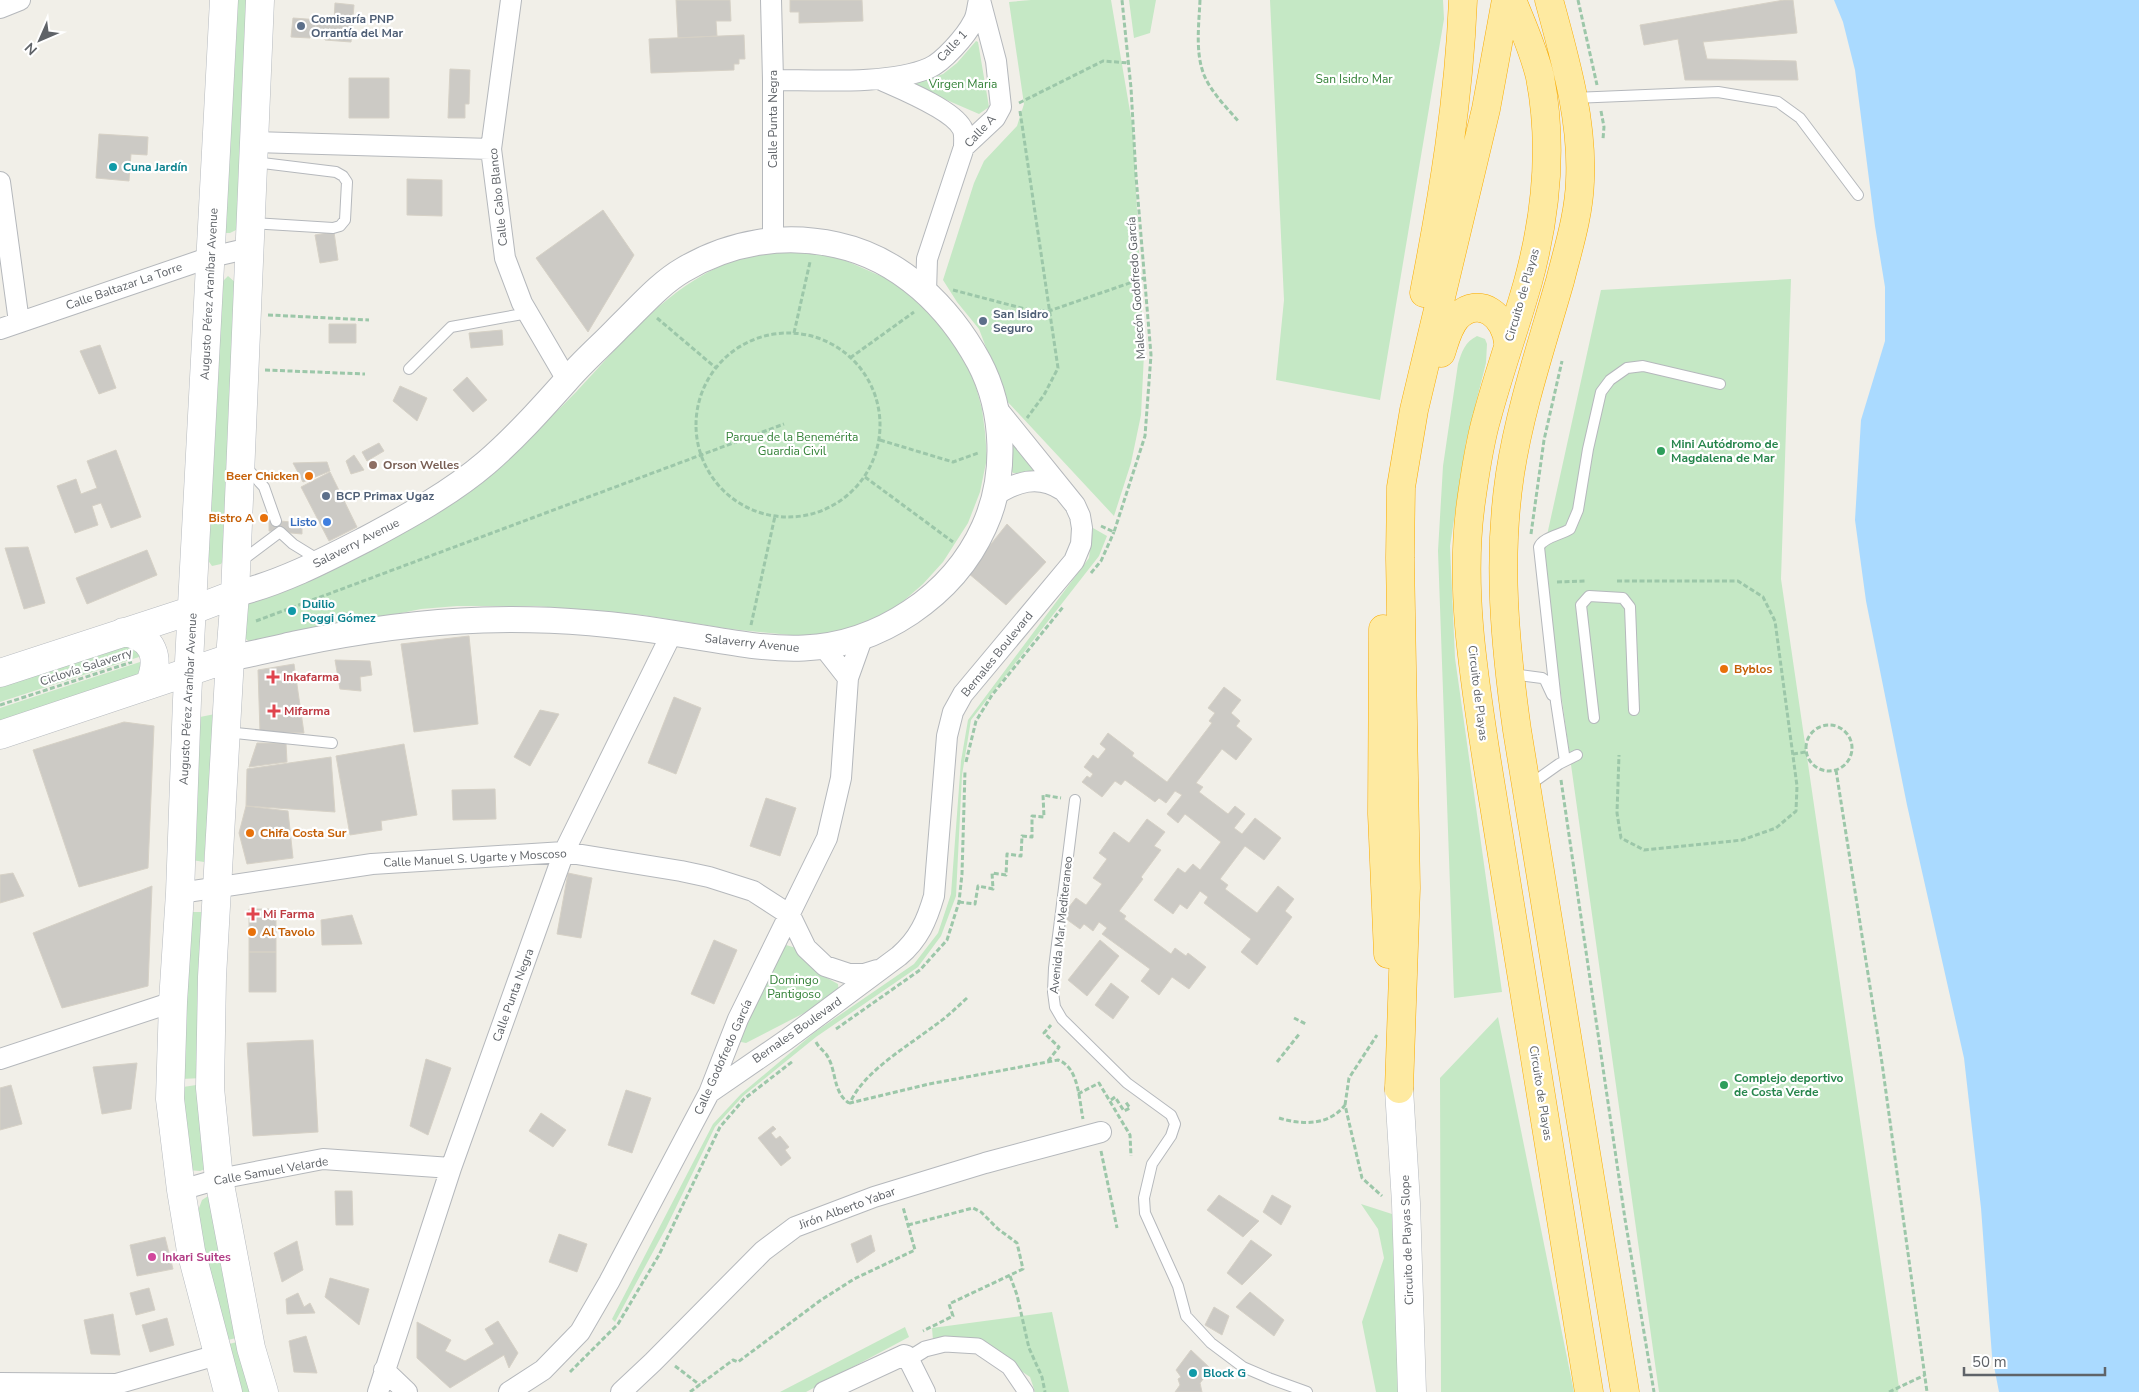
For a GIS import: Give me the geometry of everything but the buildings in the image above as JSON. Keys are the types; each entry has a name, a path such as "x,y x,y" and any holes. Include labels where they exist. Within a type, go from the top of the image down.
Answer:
{"highway":[{"path":"1399,1088 1390,1004 1382,814 1384,488 1438,222 1455,99 1463,0"},
{"path":"1399,1088 1406,888 1399,503 1416,402 1486,108 1506,0"},
{"name":"Circuito de Playas","path":"1512,0 1529,41 1539,75 1545,119 1546,174 1542,216 1528,282 1486,419 1471,503 1467,592 1472,664 1589,1392"},
{"path":"1549,0 1564,53 1573,98 1580,142 1580,182 1575,222 1525,408 1510,473 1505,520 1504,599 1509,674 1625,1392"},
{"path":"1406,888 1420,803 1415,516 1432,386 1447,334 1455,320 1462,313 1479,308 1490,311 1503,323 1507,332 1508,343"}],"main road":[{"name":"Augusto Pérez Araníbar Avenue","path":"224,0 192,610 180,893 172,1002 170,1099 181,1190 191,1251 228,1392"},
{"path":"260,0 236,594 230,658 212,977 210,1088 218,1179 251,1348 264,1392"},
{"name":"Salaverry Avenue","path":"0,672 236,594"},
{"path":"123,632 137,634 148,644 155,657 155,671 149,685"},
{"name":"Salaverry Avenue","path":"0,735 230,658"},
{"name":"Circuito de Playas Slope","path":"1399,1088 1406,1203 1412,1392"}],"street":[{"path":"0,8 20,0"},
{"name":"Calle Cabo Blanco","path":"511,0 491,149 505,258 528,313 567,380"},
{"name":"Calle Punta Negra","path":"771,0 773,239"},
{"name":"Calle 1","path":"773,80 879,79 909,76 931,68 964,36 974,20 980,0"},
{"name":"Calle A","path":"923,290 927,259 964,147 995,118 1001,107 996,61 980,0"},
{"name":"Calle 1","path":"879,79 931,104 955,119 963,129 964,147"},
{"path":"254,152 491,149"},
{"path":"0,182 19,322"},
{"name":"Calle Baltazar La Torre","path":"0,328 211,257 250,236"},
{"name":"Salaverry Avenue","path":"230,658 296,644 400,626 484,620 586,622 786,648 823,646 863,636 906,615 922,604 954,574 969,554 988,520 998,475 1000,444 995,406 984,373 968,342 923,290 887,263 852,248 815,240 773,239 724,250 679,272 641,305 485,464 416,513 322,562 236,594"},
{"path":"995,406 1072,500 1080,516"},
{"path":"994,496 1018,483 1033,480 1048,482 1063,491"},
{"name":"Bernales Boulevard","path":"709,1093 786,1040 912,944 929,916 934,896 947,736 953,712 963,694 1074,561 1082,536 1080,516"},
{"name":"Calle Punta Negra","path":"378,1392 451,1168 564,852 672,633"},
{"name":"Calle Godofredo García","path":"509,1392 543,1370 580,1332 709,1093 738,1019 827,838 839,787 848,678 863,636"},
{"path":"823,646 848,678"},
{"name":"Calle Manuel S. Ugarte y Moscoso","path":"180,893 372,864 564,852 709,877 753,891 790,915"},
{"name":"Bernales Boulevard","path":"790,915 806,948 818,961 832,970 856,974 884,967"},
{"path":"0,1059 172,1002"},
{"name":"Jirón Alberto Yabar","path":"621,1392 660,1356 733,1280 780,1237 795,1227 840,1209 985,1163 1096,1138"},
{"name":"Calle Samuel Velarde","path":"181,1190 218,1179 323,1159 451,1168"},
{"path":"824,1392 925,1349 946,1344 978,1346 1009,1367 1026,1392"},
{"path":"0,1383 116,1384 217,1355"},
{"path":"906,1357 925,1392"},
{"path":"384,1370 407,1392"}],"lane":[{"path":"1573,98 1718,92 1778,102 1800,118 1858,195"},
{"path":"250,236 340,226 345,220 347,182 343,176 336,172 254,152"},
{"path":"410,369 451,327 528,313"},
{"path":"1565,760 1542,582 1540,544 1570,529 1578,510 1586,458 1601,392 1610,380 1627,368 1643,366 1720,384"},
{"path":"241,461 264,487 276,521"},
{"path":"237,564 280,532 293,544 322,562"},
{"path":"1594,718 1581,605 1589,596 1623,598 1630,607 1634,710"},
{"path":"1509,674 1542,678 1545,680 1556,702"},
{"path":"226,732 332,743"},
{"path":"1527,787 1565,760 1577,754"},
{"name":"Avenida Mar Mediteraneo","path":"1075,800 1052,992 1055,1006 1071,1030 1127,1083 1171,1115 1175,1124 1171,1136 1152,1164 1144,1198 1145,1213 1178,1286 1186,1316 1210,1343 1243,1367 1307,1392"}],"path":[{"name":"Malecón Godofredo García","path":"1080,516 1114,532 1145,436 1151,355 1129,63 1122,0"},
{"path":"1200,0 1200,59 1203,73 1225,106 1239,122"},
{"path":"1017,432 1044,395 1058,368 1019,103 1103,61 1129,63"},
{"path":"794,333 815,240"},
{"path":"850,358 923,290 946,289 1033,310 1050,311 1144,278"},
{"path":"641,305 716,368"},
{"path":"247,314 370,320"},
{"path":"777,333 794,333 819,338 842,350 861,368 874,390 880,414 880,440 875,459 866,477 848,496 826,510 801,516 775,516 752,509 730,496 713,478 702,456 696,433 697,410 704,388 716,368 728,354 751,341 777,333"},
{"path":"245,369 365,374"},
{"path":"251,623 784,424"},
{"path":"880,440 953,462"},
{"path":"866,477 969,554"},
{"path":"747,644 775,516"},
{"path":"1611,582 1738,581 1763,597 1775,621 1797,786 1796,811 1776,828 1742,840 1644,850 1621,838 1617,813 1619,755"},
{"path":"1542,582 1591,582"},
{"name":"Ciclovía Salaverry","path":"0,705 136,660"},
{"path":"1833,725 1840,728 1850,739 1852,746 1848,761 1836,770 1828,771 1814,765 1806,752 1808,738 1818,727 1833,725"},
{"path":"1793,754 1806,752"},
{"path":"1836,770 1882,1063 1927,1392"},
{"path":"959,902 976,904 978,886 993,889 992,873 1006,875 1007,854 1021,856 1022,836 1032,837 1032,816 1044,816 1043,795 1063,798"},
{"path":"850,1103 855,1091 881,1067 936,1025 967,998"},
{"path":"1390,1004 1380,1010 1376,1035 1349,1078 1345,1105 1362,1178 1389,1201 1406,1203"},
{"path":"1048,1061 1059,1047 1044,1033 1060,1016"},
{"path":"1294,1018 1306,1024"},
{"path":"1277,1062 1300,1033"},
{"path":"816,1042 820,1049 826,1053 843,1099 850,1103 929,1084 1048,1061 1058,1060 1069,1066 1096,1138 1117,1228"},
{"path":"1078,1094 1099,1083 1112,1099 1130,1135 1131,1156"},
{"path":"1278,1118 1294,1123 1311,1123 1329,1118 1340,1111 1345,1105"},
{"path":"690,1392 732,1360 738,1362 821,1300 854,1279 915,1250 898,1190"},
{"path":"908,1225 973,1208 981,1212 998,1229 1017,1243 1023,1269 949,1304 953,1316 920,1332"},
{"path":"1010,1276 1017,1295 1029,1348 1042,1377 1045,1392"},
{"path":"660,1356 700,1384"},
{"path":"1889,1392 1925,1375"}],"green space":[{"path":"233,0 250,0 241,219 236,230 230,233 223,233"},
{"path":"1031,0 1111,0 1133,129 1144,354 1141,415 1131,463 1114,516 1006,400 979,329 957,302 943,280 974,183 984,161 1017,126 1024,104 1009,2"},
{"path":"1129,0 1156,0 1150,33 1134,38"},
{"name":"San Isidro Mar","path":"1270,0 1443,0 1444,19 1380,400 1276,380 1284,300"},
{"name":"Virgen Maria","path":"976,41 978,42 989,107 979,114 912,85 943,74 957,63"},
{"name":"Parque de la Benemérita Guardia Civil","path":"801,251 842,259 908,288 931,312 970,365 982,409 985,432 987,458 980,492 968,523 943,562 923,584 900,604 876,618 853,627 810,637 730,629 642,615 536,606 457,606 421,609 256,643 250,642 243,637 245,604 516,448 570,398 641,323 658,307 695,279 745,255"},
{"path":"228,276 236,283 226,555 221,564 212,566 207,559 223,281"},
{"path":"1791,279 1781,579 1899,1387 1898,1392 1659,1392 1542,558 1601,290"},
{"path":"1477,336 1485,339 1487,344 1486,363 1466,442 1450,546 1455,658 1502,992 1454,998 1438,551 1443,466 1458,364 1464,347"},
{"path":"1011,439 1039,472 1013,473 1009,466"},
{"path":"1093,528 1107,536 1099,556 971,720 962,775 956,896 941,936 918,967 816,1037 743,1096 715,1127 666,1228 615,1322 612,1319 713,1124 741,1094 815,1032 914,964 938,933 951,894 961,761 968,720 1089,558"},
{"path":"127,643 142,656 0,702 0,686"},
{"path":"143,661 141,684 0,730 0,708"},
{"path":"215,714 204,862 192,860 200,717"},
{"path":"187,912 205,912 203,1078 181,1079"},
{"name":"Domingo Pantigoso","path":"786,945 796,948 818,973 838,984 839,995 746,1043 741,1042 739,1037"},
{"path":"1498,1017 1574,1392 1441,1392 1440,1078"},
{"path":"203,1084 210,1167 200,1171 188,1170 183,1087"},
{"path":"213,1193 240,1337 220,1342 196,1216 202,1200"},
{"path":"1361,1204 1392,1214 1400,1392 1376,1392 1362,1322 1384,1258 1378,1229"},
{"path":"1052,1312 1069,1392 1035,1392 1030,1377 976,1340 933,1340 932,1328"},
{"path":"905,1327 909,1337 806,1392 780,1392"},
{"path":"241,1341 257,1392 237,1392 221,1346"}],"water":[{"path":"1834,0 2139,0 2139,1392 1999,1392 1992,1356 1981,1208 1964,1058 1907,805 1866,601 1855,520 1861,420 1885,341 1885,287 1875,226 1855,70 1843,22"}],"place":[{"name":"Comisaría PNP Orrantía del Mar","path":"301,26"},
{"name":"Cuna Jardín","path":"113,167"},
{"name":"San Isidro Seguro","path":"983,321"},
{"name":"Mini Autódromo de Magdalena de Mar","path":"1661,451"},
{"name":"Orson Welles","path":"373,465"},
{"name":"Beer Chicken","path":"309,476"},
{"name":"BCP Primax Ugaz","path":"326,496"},
{"name":"Bistro A","path":"264,518"},
{"name":"Listo","path":"327,522"},
{"name":"Duilio Poggi Gómez","path":"292,611"},
{"name":"Byblos","path":"1724,669"},
{"name":"Inkafarma","path":"273,677"},
{"name":"Mifarma","path":"274,711"},
{"name":"Chifa Costa Sur","path":"250,833"},
{"name":"Mi Farma","path":"253,914"},
{"name":"Al Tavolo","path":"252,932"},
{"name":"Complejo deportivo de Costa Verde","path":"1724,1085"},
{"name":"Inkari Suites","path":"152,1257"},
{"name":"Block G","path":"1193,1373"}]}
